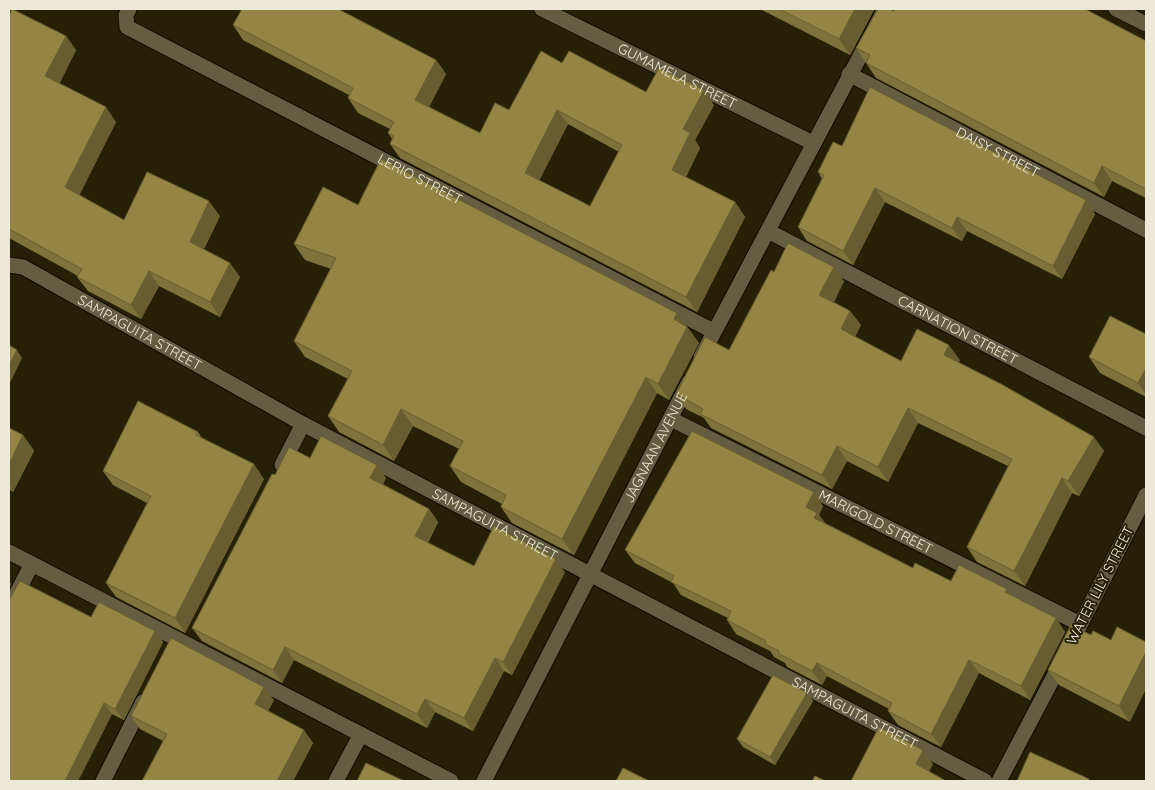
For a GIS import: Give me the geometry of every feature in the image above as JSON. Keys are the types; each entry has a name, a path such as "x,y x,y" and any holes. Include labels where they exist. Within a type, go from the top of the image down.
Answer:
{"street":[{"name":"LERIO STREET","path":"129,9 126,16 128,27 713,331"},
{"name":"GUMAMELA STREET","path":"542,9 813,143"},
{"name":"JAGNAAN AVENUE","path":"484,781 671,419 713,331 768,232 849,74 885,9"},
{"path":"1116,9 1146,24"},
{"name":"DAISY STREET","path":"849,74 1146,230"},
{"name":"CARNATION STREET","path":"768,232 1146,428"},
{"name":"SAMPAGUITA STREET","path":"9,265 23,267 303,424 985,781"},
{"name":"MARIGOLD STREET","path":"671,419 1080,624"},
{"path":"276,477 303,424"},
{"name":"WATER LILY STREET","path":"1000,781 1146,495"},
{"path":"9,552 186,640 360,734 452,781"},
{"path":"9,608 32,564"},
{"path":"167,655 186,640"},
{"path":"103,781 150,688"},
{"path":"336,781 360,734"}],"building":[{"path":"12,9 66,36 45,76 106,107 65,187 124,220 147,172 209,201 190,242 230,263 210,302 149,271 131,305 77,277 82,269 9,229 9,16"},
{"path":"242,9 338,9 436,60 415,100 480,133 495,103 509,110 541,51 562,63 569,51 646,92 659,68 704,90 683,129 690,133 672,170 735,202 686,297 390,144 394,136 388,133 394,122 348,98 353,88 233,25","holes":["557,110 622,145 590,206 525,173"]},
{"path":"779,9 855,9 839,39"},
{"path":"878,9 894,11 895,9 1085,9 1146,41 1146,189 1102,166 1094,183 866,63 870,55 856,48"},
{"path":"870,87 1086,200 1053,266 957,217 952,228 875,188 843,251 798,227 824,175 818,172 833,142 842,146"},
{"path":"381,159 677,313 674,319 687,327 658,384 646,377 562,539 501,507 506,495 450,466 463,441 401,409 383,445 328,416 352,371 294,341 336,258 294,244 323,187 358,205"},
{"path":"788,243 834,267 819,295 850,311 841,329 901,361 917,329 949,345 944,355 1001,384 1094,437 1068,481 1062,478 1014,571 967,547 1012,459 908,408 878,467 837,446 822,475 700,414 703,409 676,394 705,337 729,350 771,270 774,272"},
{"path":"1110,316 1146,334 1146,368 1138,383 1089,357"},
{"path":"9,345 17,350 9,365"},
{"path":"138,401 198,432 196,435 254,464 175,618 106,583 151,496 103,471"},
{"path":"9,428 23,435 9,464"},
{"path":"692,431 814,492 806,507 817,513 814,518 913,568 915,563 951,581 959,565 1007,589 1005,592 1056,618 1021,686 969,660 931,734 888,711 892,703 817,663 812,671 778,653 779,651 765,644 766,641 727,620 731,611 671,582 674,576 625,550"},
{"path":"321,436 377,465 370,478 429,509 415,536 474,566 494,526 556,559 503,662 495,658 464,718 425,699 417,714 285,647 273,670 192,628 272,474 275,475 289,447 310,458"},
{"path":"20,581 91,617 99,602 155,631 115,709 104,703 65,781 9,781 9,600"},
{"path":"1071,625 1091,635 1093,631 1111,640 1117,627 1146,642 1146,652 1119,706 1048,670"},
{"path":"171,638 264,687 255,704 304,730 277,781 142,781 167,734 131,716"},
{"path":"773,675 807,693 770,757 737,739"},
{"path":"879,727 923,750 916,764 946,781 851,781"},
{"path":"1030,752 1089,779 1088,781 1017,781"},
{"path":"366,763 404,781 357,781"},
{"path":"623,768 649,781 616,781"},
{"path":"815,776 825,781 812,781"}]}
